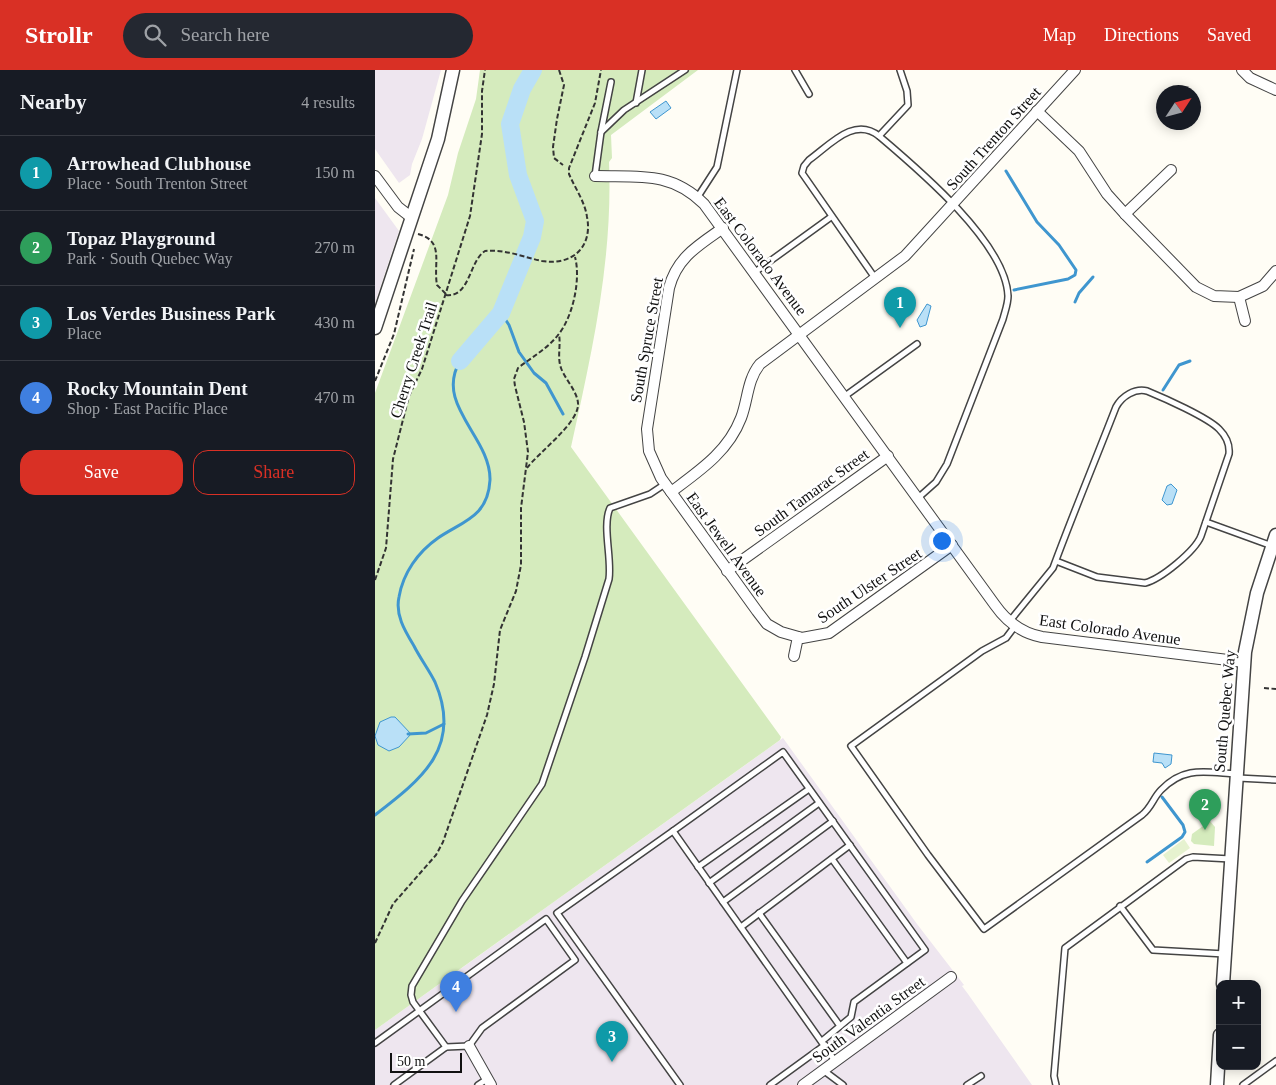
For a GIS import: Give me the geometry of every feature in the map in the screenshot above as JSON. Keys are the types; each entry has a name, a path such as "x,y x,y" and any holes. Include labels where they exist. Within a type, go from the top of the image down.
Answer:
{"street":[{"path":"375,328 442,126 453,70"},
{"name":"South Trenton Street","path":"668,488 707,464 724,446 741,417 756,369 770,355 905,256 1075,70"},
{"path":"1242,70 1255,81 1276,90"},
{"path":"1037,111 1079,151 1107,194 1196,286 1214,296 1239,297 1263,286 1276,271"},
{"path":"1125,214 1171,170"},
{"path":"375,176 401,211 412,218"},
{"name":"East Colorado Avenue","path":"595,176 662,179 679,184 697,198 723,228 995,605 1012,624 1029,634 1042,637 1244,662"},
{"name":"South Spruce Street","path":"649,451 648,418 672,277 683,257 723,228"},
{"path":"1239,297 1245,321"},
{"name":"East Jewell Avenue","path":"649,451 654,465 668,488 767,624 781,632 798,637"},
{"name":"South Tamarac Street","path":"727,571 888,456"},
{"name":"South Quebec Way","path":"1223,980 1235,776 1244,662 1252,615 1275,543"},
{"name":"South Ulster Street","path":"798,637 815,637 835,630 952,545"},
{"path":"794,656 798,637"},
{"name":"South Valentia Street","path":"803,1085 951,977"},
{"path":"469,1046 485,1083"},
{"path":"1217,1085 1218,1070"}],"lane":[{"path":"636,103 642,70"},
{"path":"601,132 617,116 685,70"},
{"path":"697,198 717,167 737,70"},
{"path":"795,70 809,94"},
{"path":"879,136 908,105 907,91 900,70"},
{"path":"595,176 611,82"},
{"name":"South Trenton Street","path":"875,279 802,173 804,166 854,129 866,128 879,136 953,204 983,240 1006,285 1008,296 989,356 944,470 934,484 918,498"},
{"path":"755,272 831,217"},
{"path":"845,396 917,344"},
{"path":"1056,561 1097,577 1146,583 1193,548 1206,522 1228,458 1227,440 1218,428 1149,392 1137,390 1123,398 1117,405 1056,561 1012,624 1006,638 982,651 851,746 928,856 984,929 1142,816 1152,807 1161,789 1178,777 1191,772 1276,780"},
{"path":"446,1047 413,1002 411,995 415,981 461,901 533,798 545,776 609,579 611,567 609,510 613,505 668,488"},
{"path":"1206,522 1275,543"},
{"path":"679,1085 557,913 783,752 925,950 854,1002 851,1017 823,1043 770,1085"},
{"path":"698,867 809,789"},
{"path":"709,883 819,803"},
{"path":"723,902 833,821"},
{"path":"673,831 836,1061"},
{"path":"741,927 850,846"},
{"path":"1055,1085 1054,1076 1064,951 1070,942 1189,857 1231,859"},
{"path":"832,859 907,963"},
{"path":"1120,906 1146,944 1153,950 1225,954"},
{"path":"759,913 840,1026"},
{"path":"375,1043 546,919 575,960 483,1028 469,1046 446,1047 394,1085"},
{"path":"1243,1085 1276,1061"},
{"path":"823,1070 841,1084"},
{"path":"967,1085 981,1076"}],"path":[{"name":"Cherry Creek Trail","path":"375,580 388,533 393,459 409,396 422,369 470,216 478,173 485,70"},
{"path":"559,70 564,85 553,146 555,158 563,165"},
{"path":"527,468 568,426 578,407 577,397 561,368 559,352 559,333 577,284 575,257 585,246 588,228 584,205 569,174 569,168 590,120 601,70"},
{"path":"375,381 393,334 411,266 416,234 429,237 436,246 437,285 446,295"},
{"name":"Cherry Creek Trail","path":"446,295 451,295 461,290 473,265 485,250 504,252 544,261 565,260 575,257"},
{"path":"375,943 393,904 437,855 487,715 494,684 500,630 516,591 521,565 521,508 527,468 527,438 514,379 518,368 548,345 559,333"},
{"path":"1264,688 1276,689"}],"shaded area":[{"path":"375,70 441,70 410,175 399,183 375,149"},
{"path":"375,198 399,231 375,303"},
{"path":"783,738 917,924 964,985 962,986 1032,1085 375,1085 375,1030"}],"green space":[{"path":"480,70 698,70 611,135 612,158 609,162 608,235 604,270 593,341 571,447 781,737 780,740 375,1030 375,393 448,195 458,153 476,99"},
{"path":"1210,821 1215,827 1214,846 1194,844 1191,841 1192,834"},
{"path":"1184,839 1190,848 1169,863 1163,855"}],"water":[{"path":"666,101 671,108 656,119 650,112"},
{"path":"927,304 931,306 926,325 920,327 917,320"},
{"path":"1171,484 1177,490 1172,504 1167,505 1162,500 1167,486"},
{"path":"395,717 411,734 399,747 389,751 378,745 375,736 380,722"},
{"path":"1154,753 1172,755 1171,764 1165,768 1162,763 1153,762"}],"waterway":[{"path":"460,361 501,313 532,237 535,221 518,175 510,124 522,89 533,70"},
{"path":"1006,171 1037,222 1059,245 1076,270 1075,275 1068,279 1014,290"},
{"path":"1075,302 1079,293 1093,277"},
{"path":"501,313 509,325 519,352 534,373 546,383 563,414"},
{"path":"375,815 422,774 433,759 441,743 444,725 442,705 435,682 402,623 398,610 401,588 408,571 418,556 438,538 473,517 485,502 488,492 490,480 488,464 482,449 458,407 454,392 454,377 460,361"},
{"path":"1163,390 1179,365 1190,361"},
{"path":"408,734 426,733 444,724"},
{"path":"1147,862 1182,837 1185,832 1183,825 1162,797"}],"place":[{"name":"Arrowhead Clubhouse","path":"900,328"},
{"name":"Topaz Playground","path":"1205,830"},
{"name":"Rocky Mountain Dent","path":"456,1012"},
{"name":"Los Verdes Business Park","path":"612,1062"}]}
